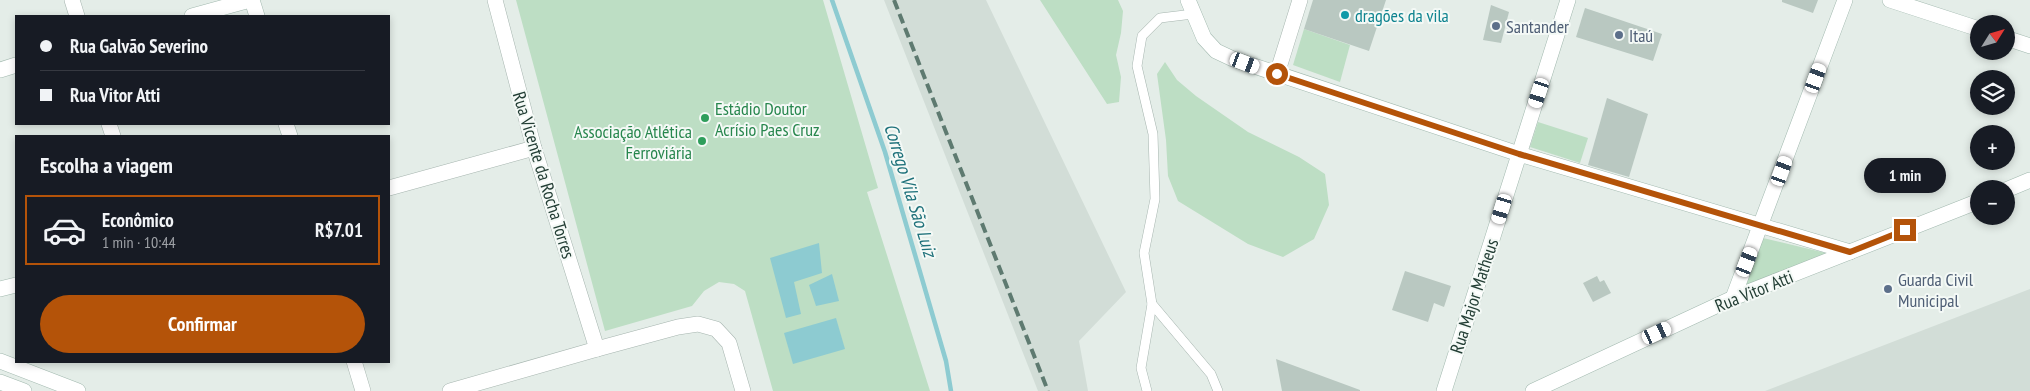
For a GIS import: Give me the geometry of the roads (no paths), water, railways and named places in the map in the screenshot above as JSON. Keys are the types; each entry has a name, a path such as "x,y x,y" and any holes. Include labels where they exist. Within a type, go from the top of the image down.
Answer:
{"main road":[{"path":"72,0 77,15"},
{"path":"196,15 251,0 257,15"},
{"name":"Rua Vicente da Rocha Torres","path":"495,0 534,148 597,349"},
{"path":"1277,74 1300,0"},
{"name":"Rua Major Matheus","path":"1444,391 1568,0"},
{"path":"1733,298 1845,0"},
{"path":"1890,0 1970,26"},
{"path":"1191,7 1204,38 1216,51 1277,74 1519,154 1850,252"},
{"path":"2015,41 2030,46"},
{"path":"0,70 15,65"},
{"path":"390,188 534,148"},
{"path":"2015,186 2030,180"},
{"name":"Rua Vitor Atti","path":"1534,391 1733,298 1970,205"},
{"path":"0,289 15,285"},
{"path":"450,391 678,327 698,324 716,329 729,343 743,391"},
{"path":"0,361 78,391"},
{"path":"355,363 363,391"},
{"path":"0,382 24,391"}],"lane":[{"path":"1147,391 1141,368 1152,304 1144,253 1155,198 1153,134 1137,66 1142,36 1160,18 1191,7"},
{"path":"1152,304 1211,374 1218,391"}],"water":[{"path":"819,243 822,273 794,282 801,314 786,318 770,258"},
{"path":"832,274 839,301 816,306 809,285"},
{"path":"836,318 845,349 793,364 784,333"}],"waterway":[{"name":"Corrego Vila São Luiz","path":"832,0 885,152 946,361 951,391"}],"railway":[{"path":"894,0 1048,391"}],"place":[{"name":"dragões da vila","path":"1345,15"},
{"name":"Santander","path":"1496,26"},
{"name":"Itaú","path":"1619,35"},
{"name":"Estádio Doutor Acrísio Paes Cruz","path":"705,118"},
{"name":"Associação Atlética Ferroviária","path":"702,141"},
{"name":"Guarda Civil Municipal","path":"1888,289"}]}
